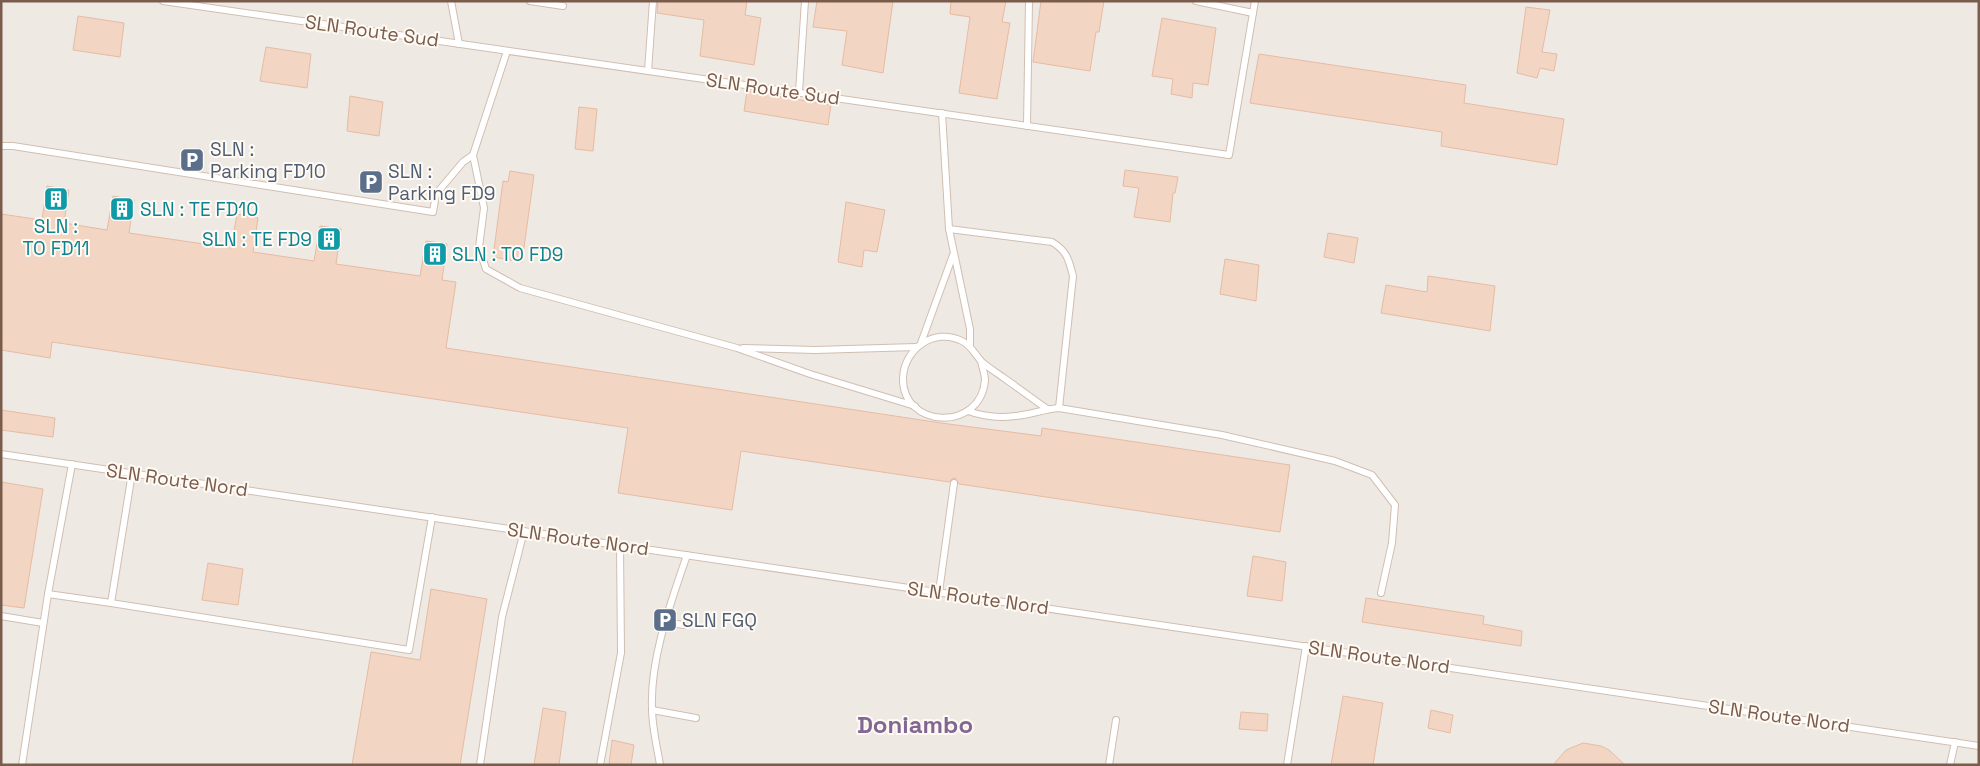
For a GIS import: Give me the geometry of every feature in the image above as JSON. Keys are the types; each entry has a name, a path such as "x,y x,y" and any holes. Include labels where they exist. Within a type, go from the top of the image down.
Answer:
{"lane":[{"name":"SLN Route Sud","path":"163,1 1229,155 1255,1"},
{"path":"450,1 459,44"},
{"path":"530,1 563,6"},
{"path":"648,71 653,1"},
{"path":"799,92 805,1"},
{"path":"1027,126 1030,1"},
{"path":"1196,1 1253,13"},
{"path":"507,51 473,155 484,208 479,247 486,269 520,288 737,348 810,374 915,406"},
{"path":"942,113 949,228 970,329 970,346"},
{"path":"1,146 13,146 433,212 436,194 462,162 473,155"},
{"path":"949,228 1052,242 1062,248 1069,260 1073,276 1059,408"},
{"path":"953,254 918,345 908,357 903,383 907,395 915,406 924,413 934,417 956,417 968,411 980,397 985,380 981,361"},
{"path":"737,348 815,350 918,345 941,336 961,340 970,346 981,361 1047,409"},
{"path":"968,411 978,415 1016,416 1059,408 1246,440 1335,460 1372,475 1395,506 1392,543 1381,593"},
{"path":"956,417 960,424"},
{"name":"SLN Route Nord","path":"1,454 1979,746"},
{"path":"22,765 43,623 72,464"},
{"path":"111,603 132,473"},
{"path":"939,592 954,483"},
{"path":"48,594 409,650 432,517"},
{"path":"480,765 502,616 524,531"},
{"path":"600,765 621,653 620,545"},
{"path":"660,765 652,710 652,690 664,622 687,555"},
{"path":"1,616 43,623"},
{"path":"664,622 684,625"},
{"path":"1287,765 1306,646"},
{"path":"652,710 696,718"},
{"path":"1109,765 1116,720"},
{"path":"1950,765 1955,742"}],"shaded area":[{"path":"1,1 1979,1 1979,765 1,765"}],"building":[{"path":"658,1 747,1 745,15 761,18 754,65 700,56 704,20 657,13"},
{"path":"817,1 893,1 883,73 842,65 847,31 813,27"},
{"path":"951,1 1006,1 1002,22 1010,23 997,99 959,93 970,17 950,14"},
{"path":"1041,1 1104,1 1099,32 1096,32 1090,71 1033,62"},
{"path":"1526,7 1550,10 1542,52 1557,54 1554,71 1540,68 1537,78 1517,73"},
{"path":"78,16 124,23 120,57 73,50"},
{"path":"1162,18 1216,28 1208,85 1193,83 1192,98 1171,94 1173,79 1152,76"},
{"path":"266,47 311,54 307,88 260,81"},
{"path":"1259,54 1466,85 1464,103 1564,119 1557,165 1441,146 1442,132 1250,103"},
{"path":"747,91 831,105 828,125 744,111"},
{"path":"350,96 383,102 379,136 347,131"},
{"path":"579,107 597,109 593,151 575,149"},
{"path":"1125,170 1178,177 1175,193 1173,193 1170,222 1134,217 1139,188 1123,186"},
{"path":"510,171 534,175 522,262 493,257 503,181 508,182"},
{"path":"47,186 69,190 64,223 107,230 113,196 134,200 129,233 231,248 237,214 258,218 253,252 314,261 320,226 341,229 336,264 420,276 426,241 447,244 442,280 456,282 446,348 941,423 1041,436 1042,428 1290,465 1280,532 959,484 955,478 949,482 741,451 732,510 618,493 628,428 52,342 50,358 1,350 1,214 42,220"},
{"path":"846,202 885,210 877,252 864,250 862,267 838,262"},
{"path":"1328,233 1358,238 1354,263 1324,257"},
{"path":"1225,259 1259,265 1256,301 1220,294"},
{"path":"1428,276 1495,286 1490,331 1381,313 1386,285 1427,292"},
{"path":"1,410 55,418 53,437 1,430"},
{"path":"1,482 43,489 24,608 1,605"},
{"path":"1253,556 1286,562 1282,601 1247,596"},
{"path":"208,563 243,569 238,605 202,600"},
{"path":"431,589 487,599 460,765 352,765 371,652 420,660"},
{"path":"1366,598 1484,616 1483,624 1522,631 1521,646 1362,622"},
{"path":"1343,696 1383,703 1373,765 1331,765"},
{"path":"543,708 566,712 559,765 534,765"},
{"path":"1431,710 1453,715 1450,733 1428,728"},
{"path":"1241,712 1268,714 1267,731 1239,729"},
{"path":"612,740 634,745 631,765 609,765"},
{"path":"1583,743 1601,746 1609,750 1625,765 1553,765 1566,750"}],"place":[{"name":"SLN : Parking FD10","path":"192,160"},
{"name":"SLN : Parking FD9","path":"371,182"},
{"name":"SLN : TO FD11","path":"56,199"},
{"name":"SLN : TE FD10","path":"122,209"},
{"name":"SLN : TE FD9","path":"329,239"},
{"name":"SLN : TO FD9","path":"435,254"},
{"name":"SLN FGQ","path":"665,620"}],"district":[{"name":"Doniambo","path":"915,724"}]}
